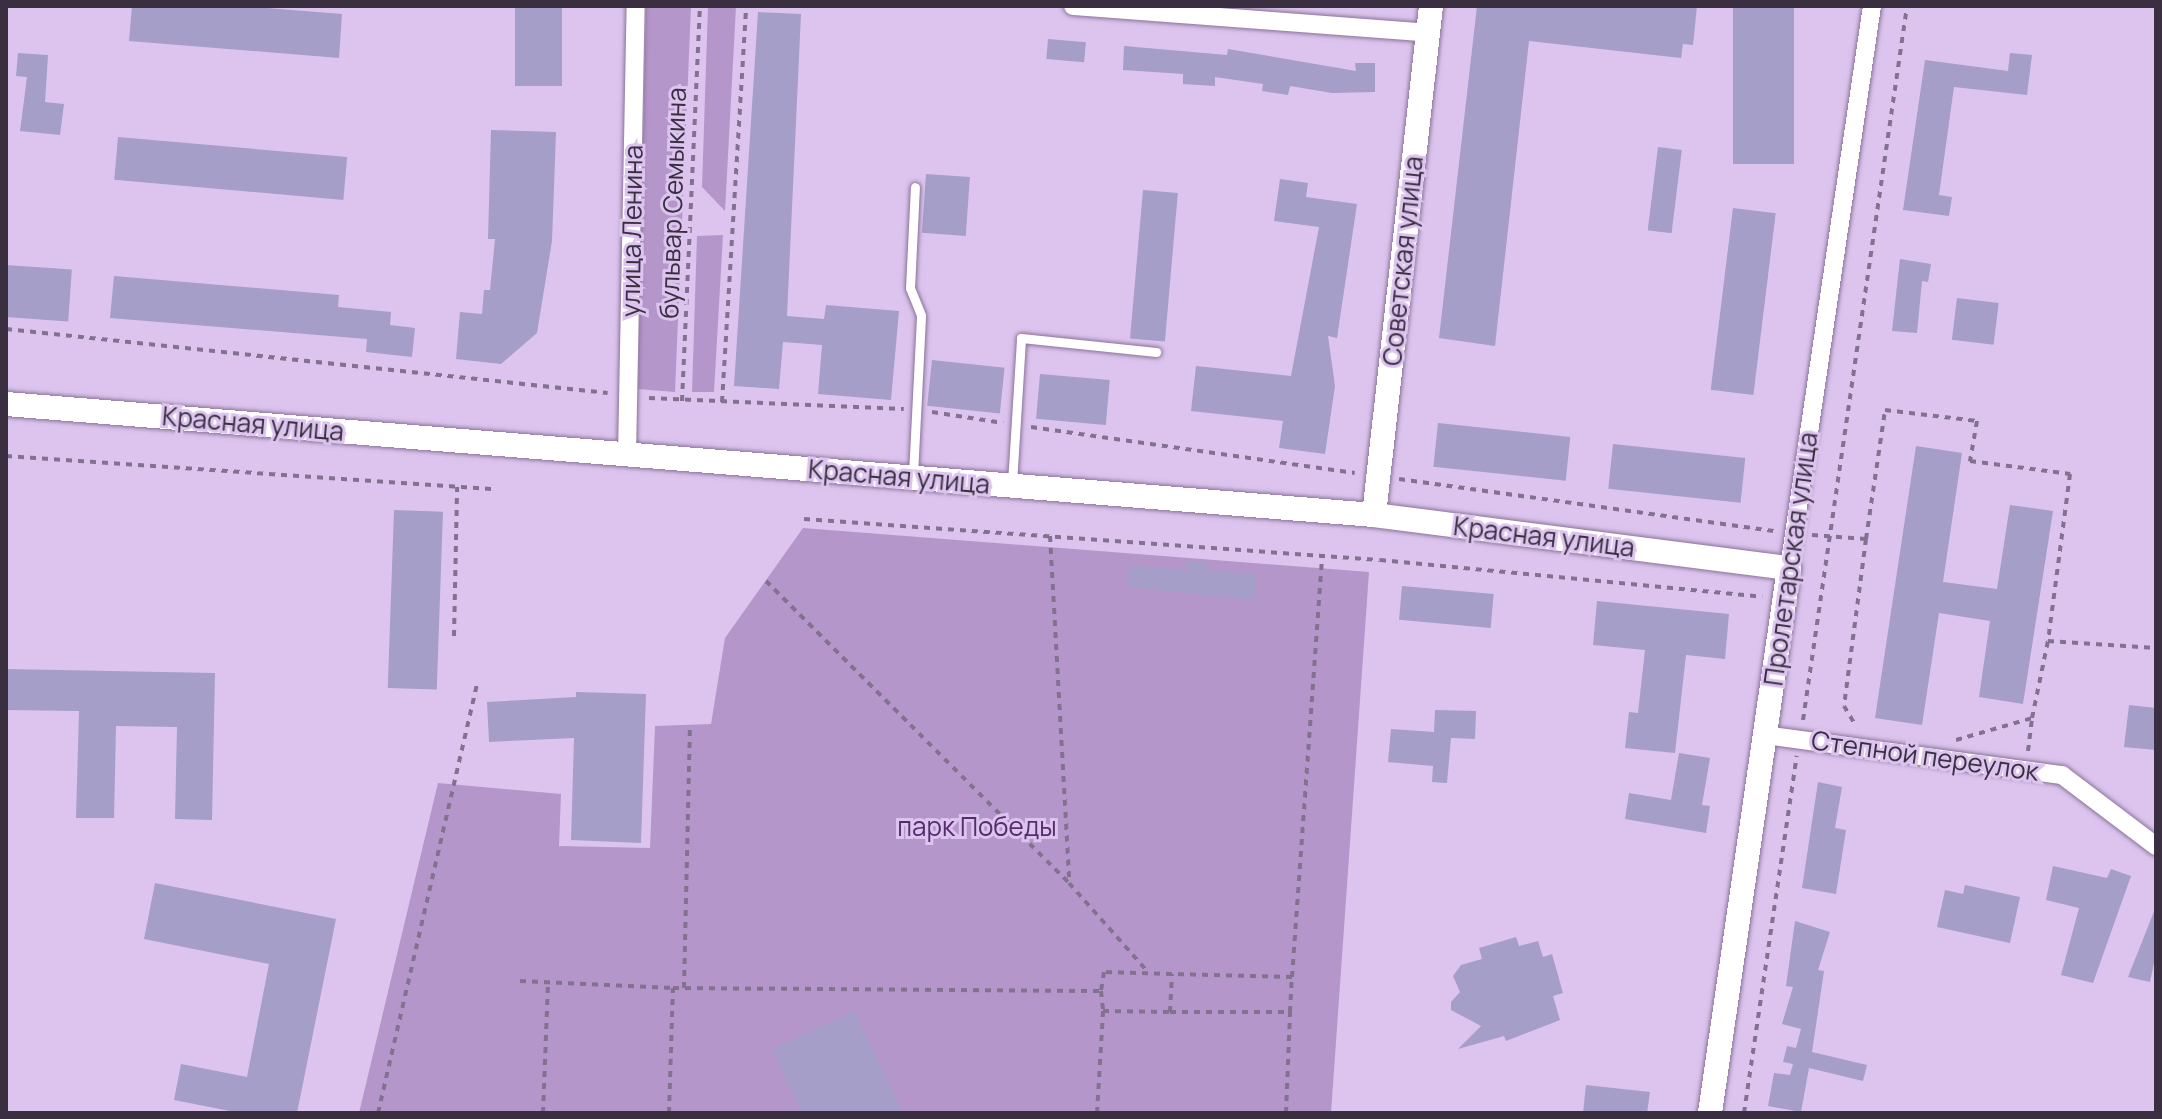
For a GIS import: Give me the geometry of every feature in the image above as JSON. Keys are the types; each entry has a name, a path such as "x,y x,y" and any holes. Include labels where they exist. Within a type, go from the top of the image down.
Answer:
{"street":[{"name":"улица Ленина","path":"627,455 636,6"},
{"path":"1073,6 1428,33"},
{"name":"Советская улица","path":"1374,515 1431,6"},
{"name":"Пролетарская улица","path":"1710,1113 1872,6"},
{"name":"Красная улица","path":"6,404 1374,515 1789,568"},
{"name":"Степной переулок","path":"1765,735 2062,775 2156,846"}],"lane":[{"path":"912,478 921,315 910,288 915,187"},
{"path":"1012,486 1021,338 1156,352"}],"path":[{"name":"бульвар Семыкина","path":"682,401 700,6"},
{"path":"722,402 746,6"},
{"path":"1744,1113 1907,6"},
{"path":"6,329 682,401 914,410 1794,534"},
{"path":"1870,749 1844,706 1885,410 1977,421 1970,461 2070,474 2048,641 2032,718 2026,770"},
{"path":"6,456 495,489"},
{"path":"454,636 457,486"},
{"path":"804,519 1322,556 1785,600"},
{"path":"1050,536 1069,883"},
{"path":"1828,537 1866,539"},
{"path":"1286,1113 1292,977 1322,556"},
{"path":"766,581 1069,883 1149,973"},
{"path":"2048,641 2156,648"},
{"path":"378,1113 478,681"},
{"path":"1950,742 2032,718"},
{"path":"684,988 690,725"},
{"path":"1097,1113 1104,972 1292,977"},
{"path":"1170,1012 1172,974"},
{"path":"520,981 673,988 1101,991"},
{"path":"543,1113 548,982"},
{"path":"669,1113 673,988"},
{"path":"1103,1011 1290,1012"}],"green space":[{"path":"646,6 691,6 675,392 638,389"},
{"path":"708,6 736,6 725,211 702,187"},
{"path":"723,235 714,392 692,392 697,236"},
{"name":"парк Победы","path":"803,528 1369,572 1331,1113 359,1113 438,783 561,794 559,846 650,848 655,726 711,724 725,638"}],"building":[{"path":"132,6 241,6 342,14 339,58 129,41"},
{"path":"515,6 562,6 562,86 515,86"},
{"path":"1477,6 1697,6 1693,45 1683,44 1681,58 1529,41 1495,346 1439,338"},
{"path":"1733,6 1794,6 1794,164 1733,164"},
{"path":"758,12 801,14 787,316 824,319 826,305 899,311 891,400 818,394 822,345 783,342 779,389 734,386"},
{"path":"1048,39 1086,42 1084,62 1046,59"},
{"path":"1124,46 1227,55 1228,49 1356,71 1355,63 1375,63 1375,92 1332,93 1290,86 1288,95 1262,91 1263,84 1215,77 1215,86 1183,84 1183,74 1123,70"},
{"path":"18,53 48,55 45,102 64,104 60,135 20,131 27,77 16,76"},
{"path":"2010,53 2032,55 2027,95 1954,87 1939,195 1952,197 1949,216 1903,210 1925,60 2008,71"},
{"path":"491,130 556,132 552,241 537,333 501,364 456,359 460,312 482,314 484,290 490,290 495,239 488,239"},
{"path":"118,137 347,157 343,200 114,180"},
{"path":"1658,147 1682,150 1672,233 1648,230"},
{"path":"926,174 970,177 966,236 922,233"},
{"path":"1280,179 1308,183 1306,197 1357,204 1337,338 1328,336 1335,386 1325,454 1279,448 1283,421 1191,411 1196,366 1291,376 1319,227 1274,221"},
{"path":"1143,190 1178,193 1165,341 1130,338"},
{"path":"1733,208 1776,213 1753,395 1711,390"},
{"path":"1900,259 1931,264 1928,282 1922,281 1917,333 1892,331"},
{"path":"6,265 72,270 68,321 6,317"},
{"path":"114,276 339,295 338,307 391,312 390,325 415,328 412,357 366,352 367,339 110,318"},
{"path":"1957,298 1999,303 1994,345 1952,340"},
{"path":"932,360 1005,368 1000,413 927,406"},
{"path":"1040,374 1110,380 1106,425 1036,419"},
{"path":"1438,423 1570,437 1566,481 1433,467"},
{"path":"1613,444 1745,458 1741,503 1608,489"},
{"path":"1916,446 1962,453 1943,582 1997,589 2010,505 2053,511 2023,704 1979,697 1990,621 1939,613 1922,725 1875,718"},
{"path":"394,510 443,512 437,690 388,688"},
{"path":"1188,561 1207,562 1206,570 1257,574 1255,600 1127,587 1129,565 1187,571"},
{"path":"1402,586 1494,594 1491,628 1399,620"},
{"path":"1597,601 1729,614 1725,659 1686,655 1675,753 1625,748 1629,712 1638,713 1645,650 1593,645"},
{"path":"6,669 215,673 212,820 175,819 177,727 116,726 114,818 76,818 79,711 6,710"},
{"path":"576,692 646,694 641,843 571,840 574,738 489,742 487,702 576,697"},
{"path":"2129,705 2156,708 2156,750 2124,747"},
{"path":"1435,710 1476,711 1475,739 1451,738 1447,783 1432,782 1433,766 1388,762 1391,729 1434,732"},
{"path":"1679,753 1710,758 1702,805 1710,806 1706,833 1625,819 1629,793 1671,800"},
{"path":"1818,782 1842,787 1835,828 1846,830 1836,894 1802,888"},
{"path":"2053,866 2107,878 2111,869 2131,876 2093,983 2061,975 2079,908 2046,900"},
{"path":"155,883 336,919 297,1113 240,1113 174,1100 181,1064 247,1077 269,964 144,939"},
{"path":"1965,885 2020,897 2010,943 1937,927 1945,890 1963,894"},
{"path":"2155,909 2156,953 2150,982 2128,977"},
{"path":"1795,921 1830,932 1818,970 1824,971 1812,1052 1867,1065 1863,1081 1809,1068 1801,1112 1768,1106 1774,1073 1790,1075 1793,1064 1783,1062 1787,1046 1796,1048 1801,1029 1782,1024 1793,987 1786,986"},
{"path":"1516,937 1519,946 1538,941 1543,957 1552,954 1563,993 1553,996 1560,1020 1506,1041 1504,1036 1458,1049 1481,1026 1451,1010 1451,1002 1460,992 1453,976 1461,965 1482,959 1479,948"},
{"path":"854,1011 903,1113 802,1113 772,1049"},
{"path":"1586,1085 1650,1092 1647,1113 1583,1113"}]}
